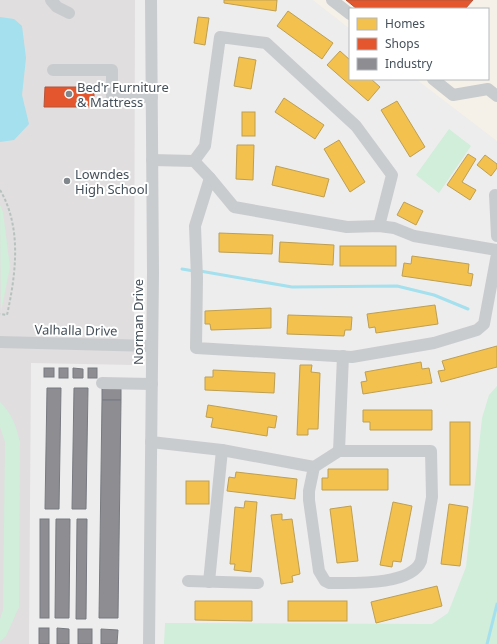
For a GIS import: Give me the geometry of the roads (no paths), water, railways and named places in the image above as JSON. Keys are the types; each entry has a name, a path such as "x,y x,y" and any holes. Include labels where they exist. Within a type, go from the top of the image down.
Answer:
{"street":[{"path":"51,0 57,7 69,13"},
{"name":"Norman Drive","path":"149,644 152,384 151,0"},
{"path":"332,0 349,13"},
{"path":"194,161 205,146 220,37 266,43 356,126 392,175 379,226"},
{"path":"53,70 112,70 112,96 152,97"},
{"path":"434,80 453,95 488,89 497,96"},
{"path":"152,160 194,161 234,207 347,227 379,226 394,228 414,236 497,250"},
{"path":"210,178 195,226 197,272 196,348 352,357 434,343 481,328 484,324 497,254"},
{"path":"495,195 497,236"},
{"name":"Valhalla Drive","path":"0,342 152,346"},
{"path":"339,451 343,356"},
{"path":"102,383 152,384"},
{"path":"151,442 222,450 314,467 339,451 432,451 432,497 421,561 416,569 411,573 383,582 329,583 325,581 319,571 309,500 309,491 314,467"},
{"path":"209,582 222,450"},
{"path":"188,581 258,583"}],"water":[{"path":"0,17 14,19 22,26 26,58 22,95 29,124 14,140 0,142"}],"waterway":[{"path":"182,269 194,271"},
{"path":"200,271 292,287 397,286 434,295 468,309"},
{"path":"487,644 497,604"}],"place":[{"name":"Bed'r Furniture & Mattress","path":"69,94"},
{"name":"Lowndes High School","path":"67,181"}]}
